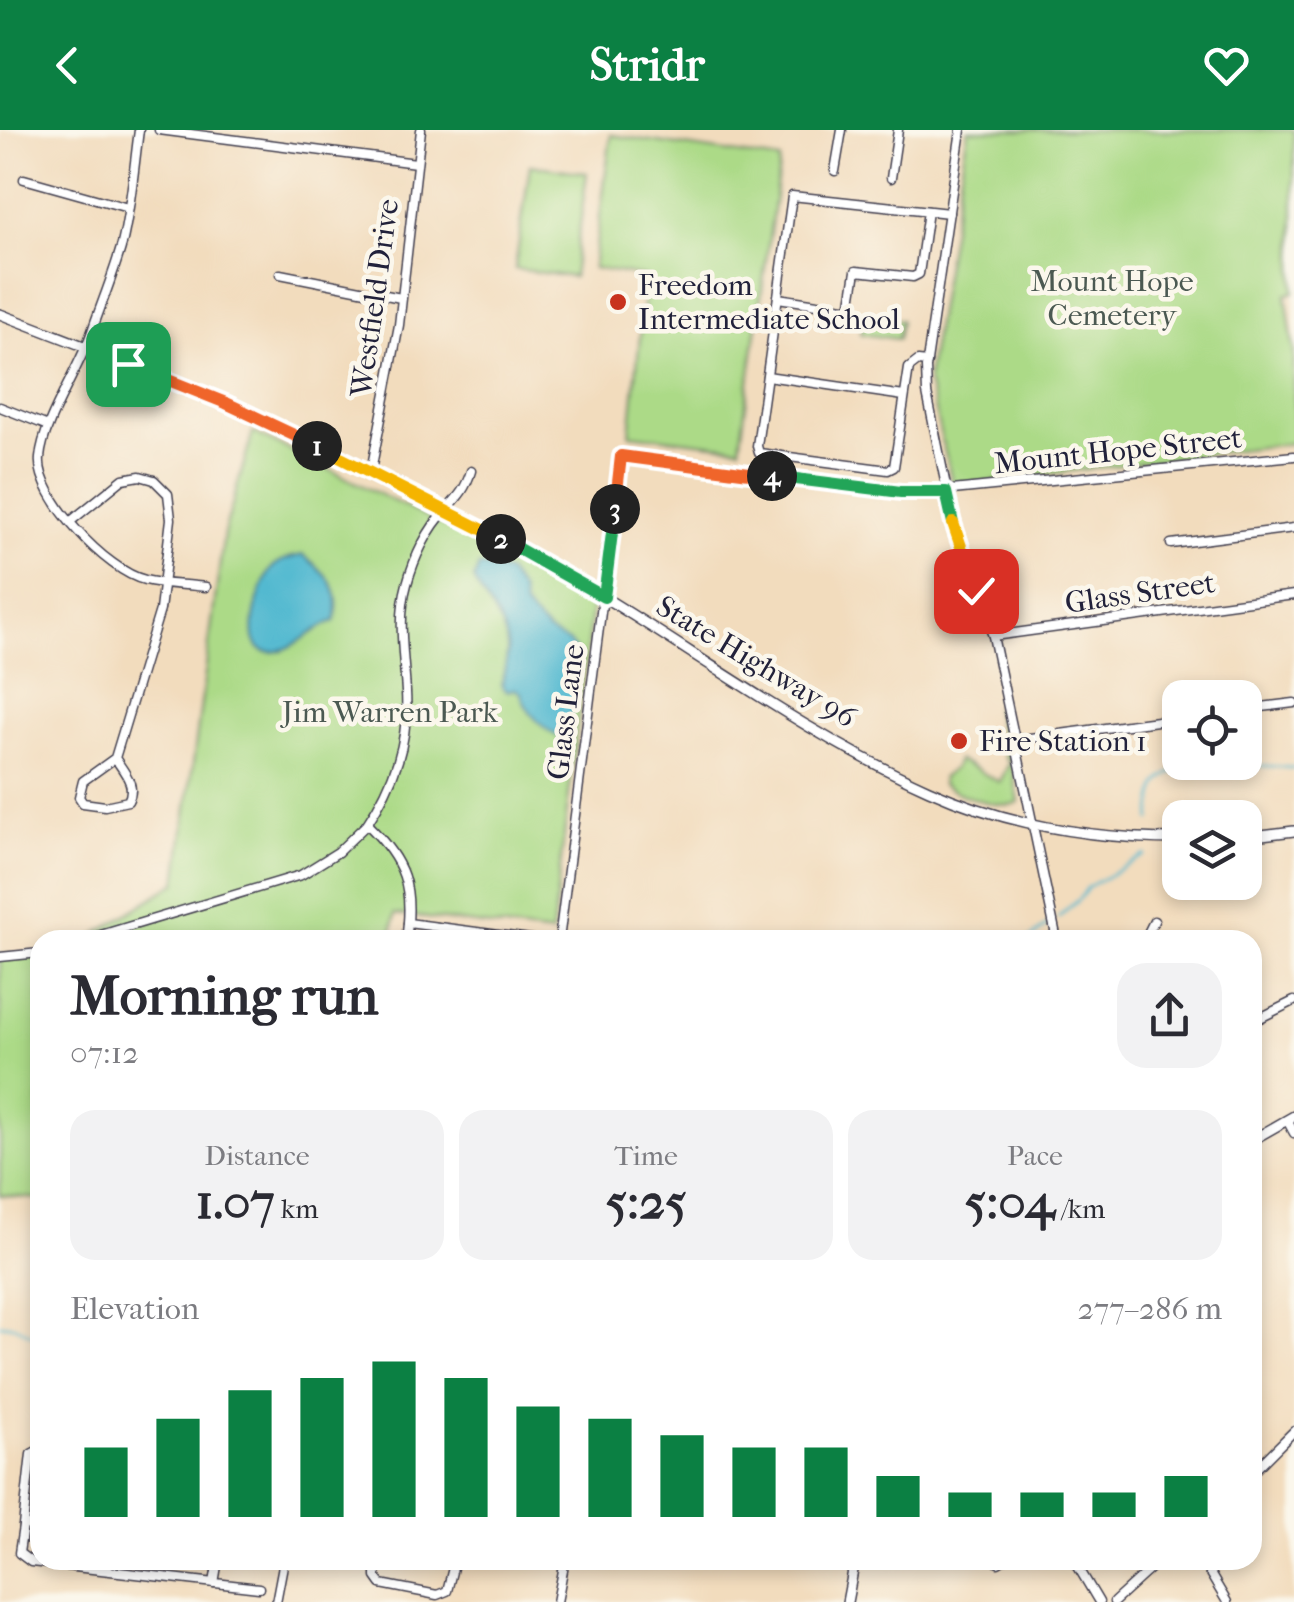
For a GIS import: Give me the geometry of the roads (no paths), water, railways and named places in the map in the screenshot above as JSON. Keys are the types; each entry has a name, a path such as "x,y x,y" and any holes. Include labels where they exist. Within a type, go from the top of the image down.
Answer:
{"main road":[{"name":"State Highway 96","path":"0,314 226,403 446,509 604,597 868,758 945,796 1032,823 1112,836 1162,838"},
{"path":"1262,835 1294,831"},
{"path":"1262,1134 1290,1118"},
{"path":"848,1602 853,1570"}],"street":[{"path":"140,130 122,244 87,348 48,426 40,472 50,495 71,521 96,551 118,567 142,580 206,587"},
{"path":"159,130 416,163"},
{"name":"Westfield Drive","path":"371,471 402,298 421,130"},
{"path":"835,171 842,130"},
{"path":"891,178 898,130"},
{"path":"961,130 927,362 927,392 958,544 993,636 1054,930"},
{"path":"24,179 128,208"},
{"path":"927,362 918,361 909,368 894,467 888,470 759,453 792,196 949,213"},
{"path":"778,298 850,309 856,271 913,277 919,274 928,212"},
{"path":"280,274 402,298"},
{"path":"767,376 904,396"},
{"path":"0,406 48,426"},
{"name":"Glass Lane","path":"561,930 621,456 901,492 946,492"},
{"name":"Mount Hope Street","path":"946,492 1294,457"},
{"path":"117,930 301,874 338,852 367,824 385,797 405,738 405,591 426,537 462,494 472,470"},
{"path":"71,521 122,479 140,476 154,480 168,494 172,519 160,610 115,758 83,781 79,797 83,803 105,806 128,801 132,784 115,758"},
{"path":"1171,544 1294,528"},
{"name":"Glass Street","path":"993,636 1294,595"},
{"path":"1262,707 1294,703"},
{"path":"1015,740 1162,720"},
{"path":"367,824 387,843 404,873 408,890 407,930"},
{"path":"1149,930 1154,921"},
{"path":"408,923 458,930"},
{"path":"0,957 30,953"},
{"path":"1262,1017 1294,1000"},
{"path":"1290,1118 1294,1133"},
{"path":"1262,1463 1294,1431"},
{"path":"1282,1444 1294,1446"},
{"path":"30,1463 20,1553 30,1561"},
{"path":"23,1526 30,1525"},
{"path":"101,1570 259,1588"},
{"path":"214,1583 216,1570"},
{"path":"276,1602 282,1570"},
{"path":"376,1570 380,1584 437,1595 447,1591 452,1570"},
{"path":"557,1602 563,1570"},
{"path":"1080,1570 1099,1602"},
{"path":"1114,1602 1149,1570"},
{"path":"1208,1570 1227,1602"}],"water":[{"path":"303,555 320,569 335,591 335,621 288,648 261,650 253,630 263,585 274,566"},
{"path":"479,566 507,572 521,591 524,607 580,655 568,734 562,738 537,720 521,693 502,687 507,645 498,618 474,578"}],"waterway":[{"path":"1151,820 1158,786 1170,774 1223,765 1294,768"},
{"path":"1058,918 1088,887 1145,855"},
{"path":"1041,930 1051,922"},
{"path":"0,1324 30,1334"}],"place":[{"name":"Freedom Intermediate School","path":"618,302"},
{"name":"Fire Station 1","path":"959,741"}],"park label":[{"name":"Mount Hope Cemetery","path":"1112,298"},
{"name":"Jim Warren Park","path":"390,712"}]}
